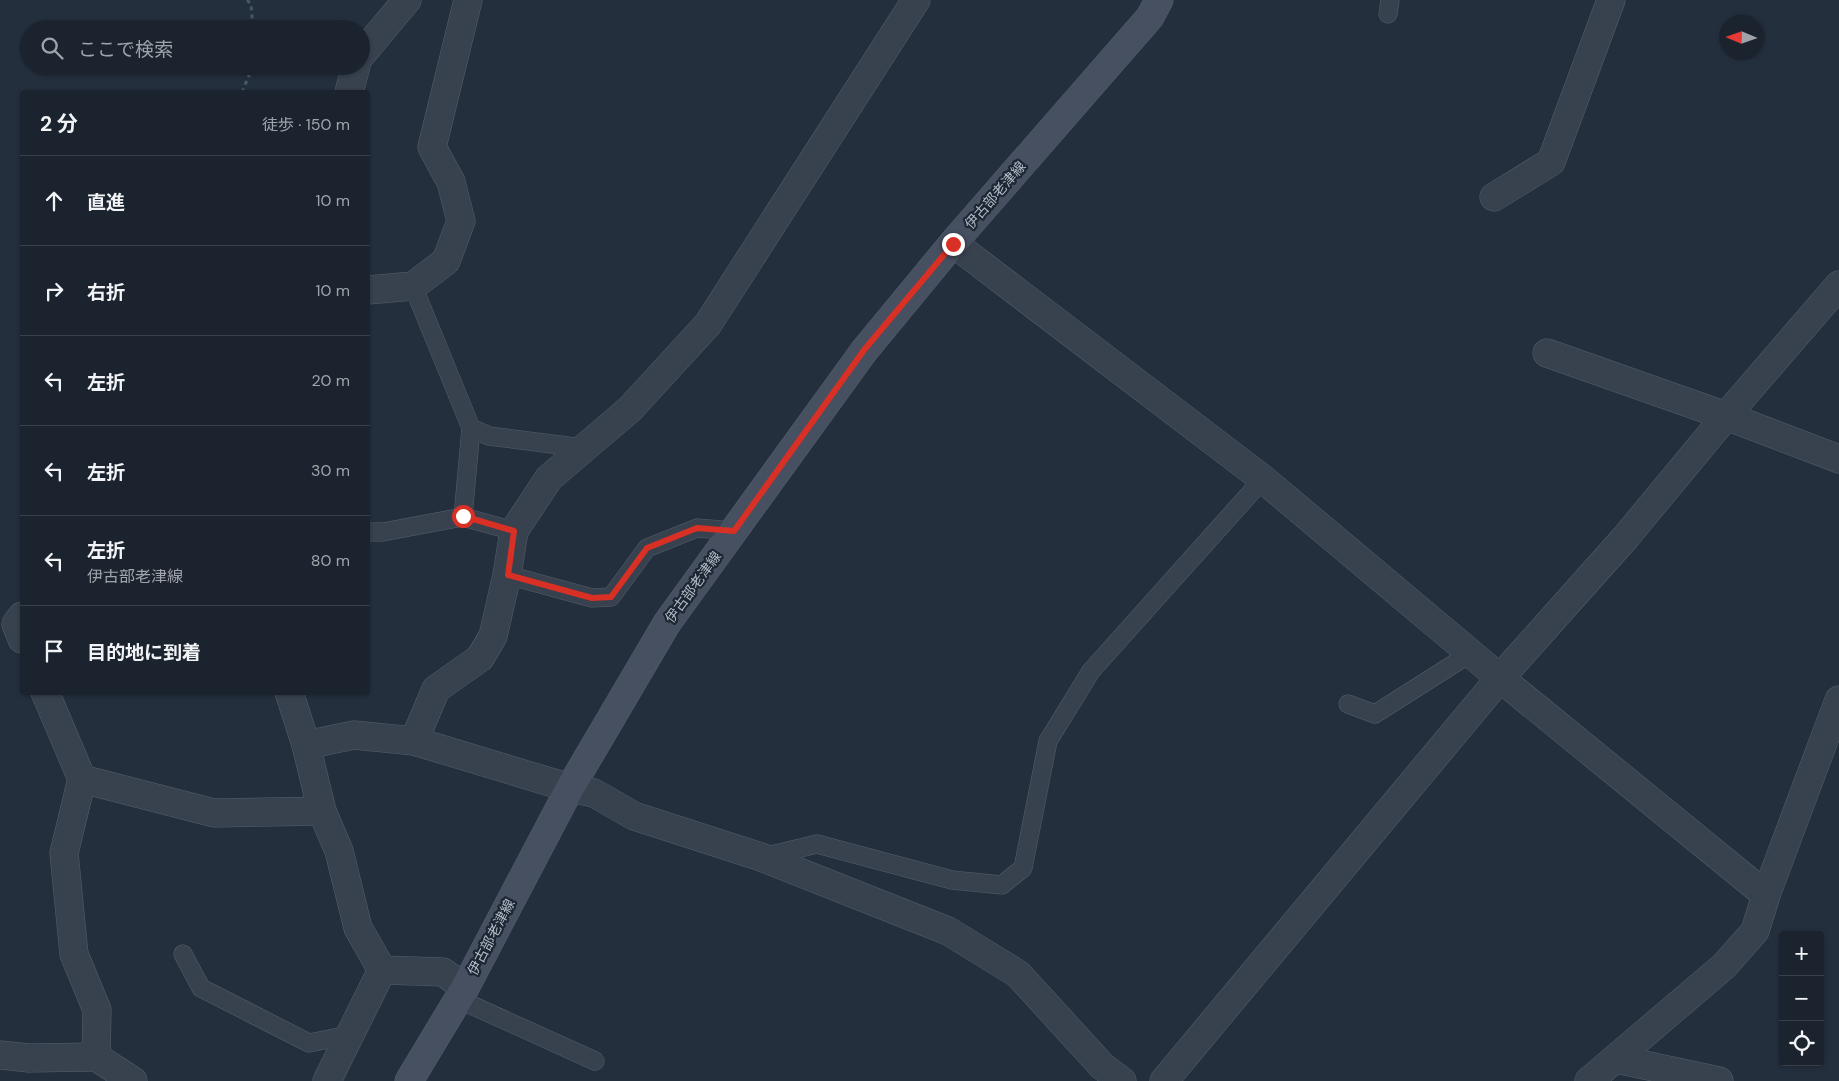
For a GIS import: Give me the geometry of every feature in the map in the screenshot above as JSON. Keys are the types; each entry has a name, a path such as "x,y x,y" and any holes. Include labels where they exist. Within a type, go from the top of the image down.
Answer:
{"main road":[{"name":"伊古部老津線","path":"409,1081 461,993 570,788 667,624 864,350 953,244 1150,17 1159,0"}],"street":[{"path":"370,44 407,0"},
{"path":"370,290 413,286 446,261 461,221 451,182 432,148 468,0"},
{"path":"414,741 436,689 480,658 493,636 508,575 514,531 549,478 630,409 708,324 916,0"},
{"path":"1494,197 1551,162 1611,0"},
{"path":"350,90 354,75"},
{"path":"953,244 1263,479 1500,678 1766,895"},
{"path":"1164,1081 1500,678 1625,538 1726,416 1839,285"},
{"path":"1547,353 1726,416 1839,459"},
{"path":"20,619 16,624 20,634"},
{"path":"46,695 82,779 64,853 74,954 97,1010 96,1057"},
{"path":"290,695 306,745 322,811 339,851 358,928 382,970"},
{"path":"1589,1081 1724,966 1755,931 1766,895 1839,700"},
{"path":"306,745 354,735 414,741 570,788 594,793 634,816 762,857 948,931 1018,974 1102,1066 1122,1081"},
{"path":"82,779 214,813 322,811"},
{"path":"382,970 443,972 461,993"},
{"path":"327,1081 382,970"},
{"path":"0,1055 29,1058 96,1057 133,1081"},
{"path":"1616,1059 1718,1081"}],"lane":[{"path":"413,286 471,428 463,516"},
{"path":"471,428 489,436 583,448"},
{"path":"762,857 816,844 952,880 1002,885 1024,868 1048,741 1091,671 1263,479"},
{"path":"370,532 383,532 463,516 514,531"},
{"path":"508,575 592,598 611,597 647,548 697,528 734,531"},
{"path":"1348,704 1375,714 1471,653"},
{"path":"183,954 201,988 309,1043 349,1035"},
{"path":"461,993 595,1061"}],"path":[{"path":"247,0 251,4 252,20"},
{"path":"243,90 249,75"}],"route":[{"path":"463,516 514,531 508,575 592,598 611,597 647,548 697,528 734,531 864,350 953,244"}]}
